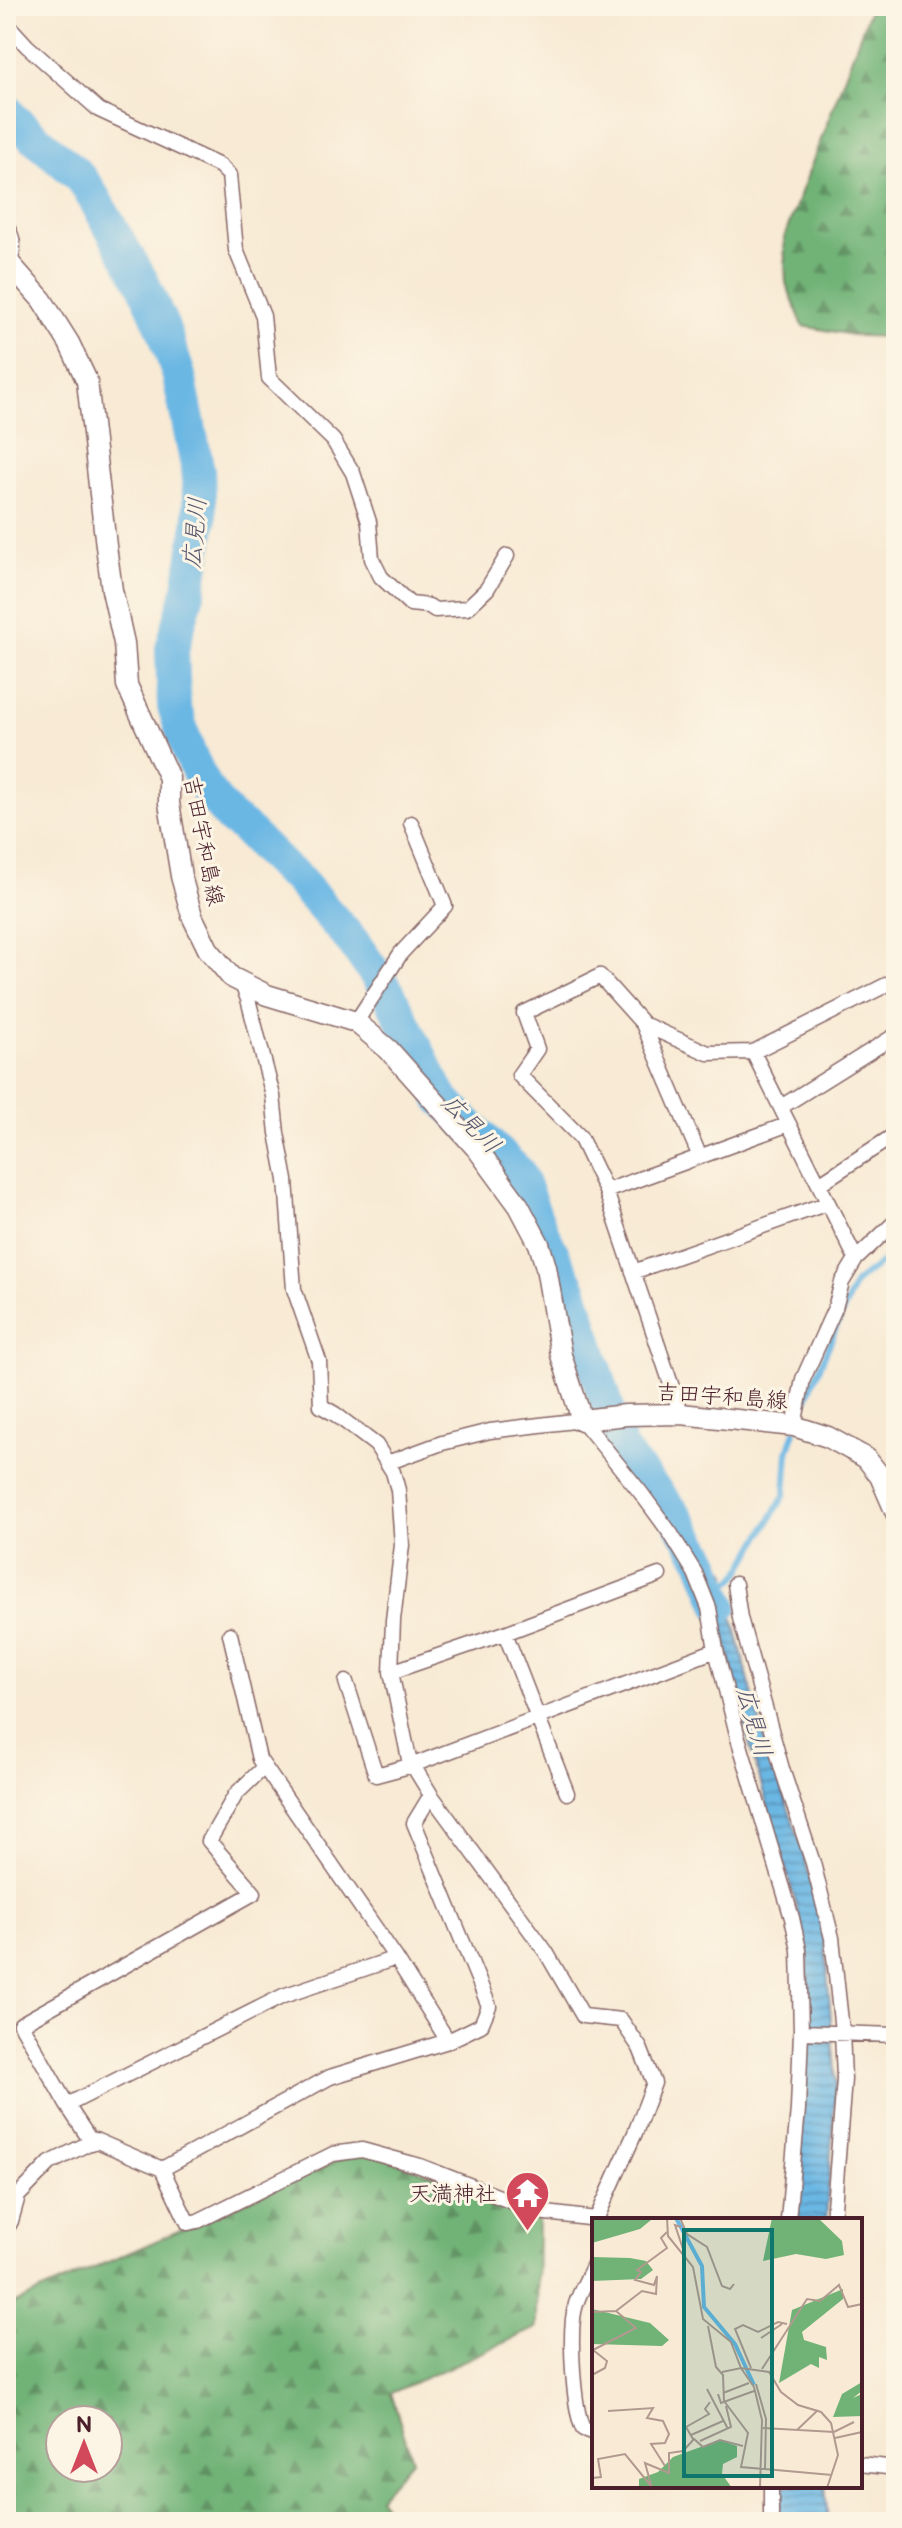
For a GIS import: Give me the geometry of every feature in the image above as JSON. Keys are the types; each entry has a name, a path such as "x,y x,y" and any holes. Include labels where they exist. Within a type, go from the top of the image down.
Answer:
{"main road":[{"name":"吉田宇和島線","path":"8,261 42,300 69,343 87,381 106,546 124,643 127,685 169,778 169,803 181,876 192,916 208,949 231,977 267,995 356,1022 389,1050 478,1150 519,1206 539,1244 561,1355 590,1420 626,1415 681,1414 794,1426 828,1437 866,1458 880,1476 896,1513"}],"street":[{"path":"6,23 27,46 99,110 220,166 229,175 236,250 263,316 269,378 333,440 353,473 369,522 372,559 381,577 410,604 429,606 435,610 467,608 487,589 507,556"},
{"path":"6,226 13,236 14,249 8,261"},
{"path":"356,1022 401,953 445,906 411,823"},
{"path":"681,1414 606,1191 580,1137 519,1075 537,1049 524,1013 600,976 643,1024 700,1157"},
{"path":"643,1024 708,1053 753,1052 896,980"},
{"path":"241,982 273,1096 286,1180 294,1289 319,1361 321,1406 376,1445 393,1472 398,1490 402,1545 393,1620 391,1672 409,1759 431,1795 546,1952 583,2016 621,2020 640,2048 654,2083 597,2218"},
{"path":"781,1107 896,1035"},
{"path":"753,1052 856,1259"},
{"path":"606,1191 789,1124"},
{"path":"819,1184 896,1134"},
{"path":"633,1272 828,1203"},
{"path":"794,1426 803,1379 835,1308 842,1282 856,1259 896,1221"},
{"path":"387,1463 442,1443 490,1431 590,1420 695,1573 709,1608 738,1738 799,1950 803,2032 788,2218"},
{"path":"391,1672 659,1575"},
{"path":"735,1584 752,1663 813,1863 832,1938 844,2079 833,2218"},
{"path":"505,1633 567,1793"},
{"path":"230,1634 259,1759 396,1958 448,2041"},
{"path":"346,1682 376,1775 413,1765 716,1650"},
{"path":"92,2143 21,2024 254,1893 209,1841 236,1794 264,1767"},
{"path":"162,2169 330,2077 448,2041 481,2025 489,2006 414,1823 431,1795"},
{"path":"67,2105 283,1996 396,1958"},
{"path":"803,2032 896,2035"},
{"path":"6,2230 18,2196 50,2163 95,2140 162,2169 188,2223 224,2209 333,2154 362,2150 420,2166 538,2212 592,2219"},
{"path":"592,2268 574,2307 573,2348 580,2421 583,2429 592,2432"},
{"path":"862,2464 896,2468"},
{"path":"771,2488 771,2522"}],"green space":[{"path":"871,6 896,6 896,337 858,336 803,326 786,283 784,238"},
{"path":"362,2150 538,2212 537,2328 391,2393 412,2459 379,2497 398,2522 6,2522 6,2307"}],"water":[{"path":"714,1556 727,1573 728,1599 763,1735 801,1845 824,1932 836,2084 826,2218 793,2218 803,2106 808,1977 806,1945 746,1732 720,1613 699,1567"},
{"path":"779,2488 825,2488 828,2522 780,2522"}],"waterway":[{"name":"広見川","path":"6,109 11,117 77,174 88,188 143,283 163,328 179,376 198,471 200,519 189,589 172,649 174,706 189,753 205,787 229,817 295,876 353,942 388,992 442,1099 518,1172 540,1228 571,1291 621,1450 676,1516 703,1560 721,1606"},
{"path":"804,1405 855,1283 896,1251"},
{"path":"730,1582 739,1574 785,1494 788,1452 795,1431"}],"place":[{"name":"天満神社","path":"528,2233"}]}
